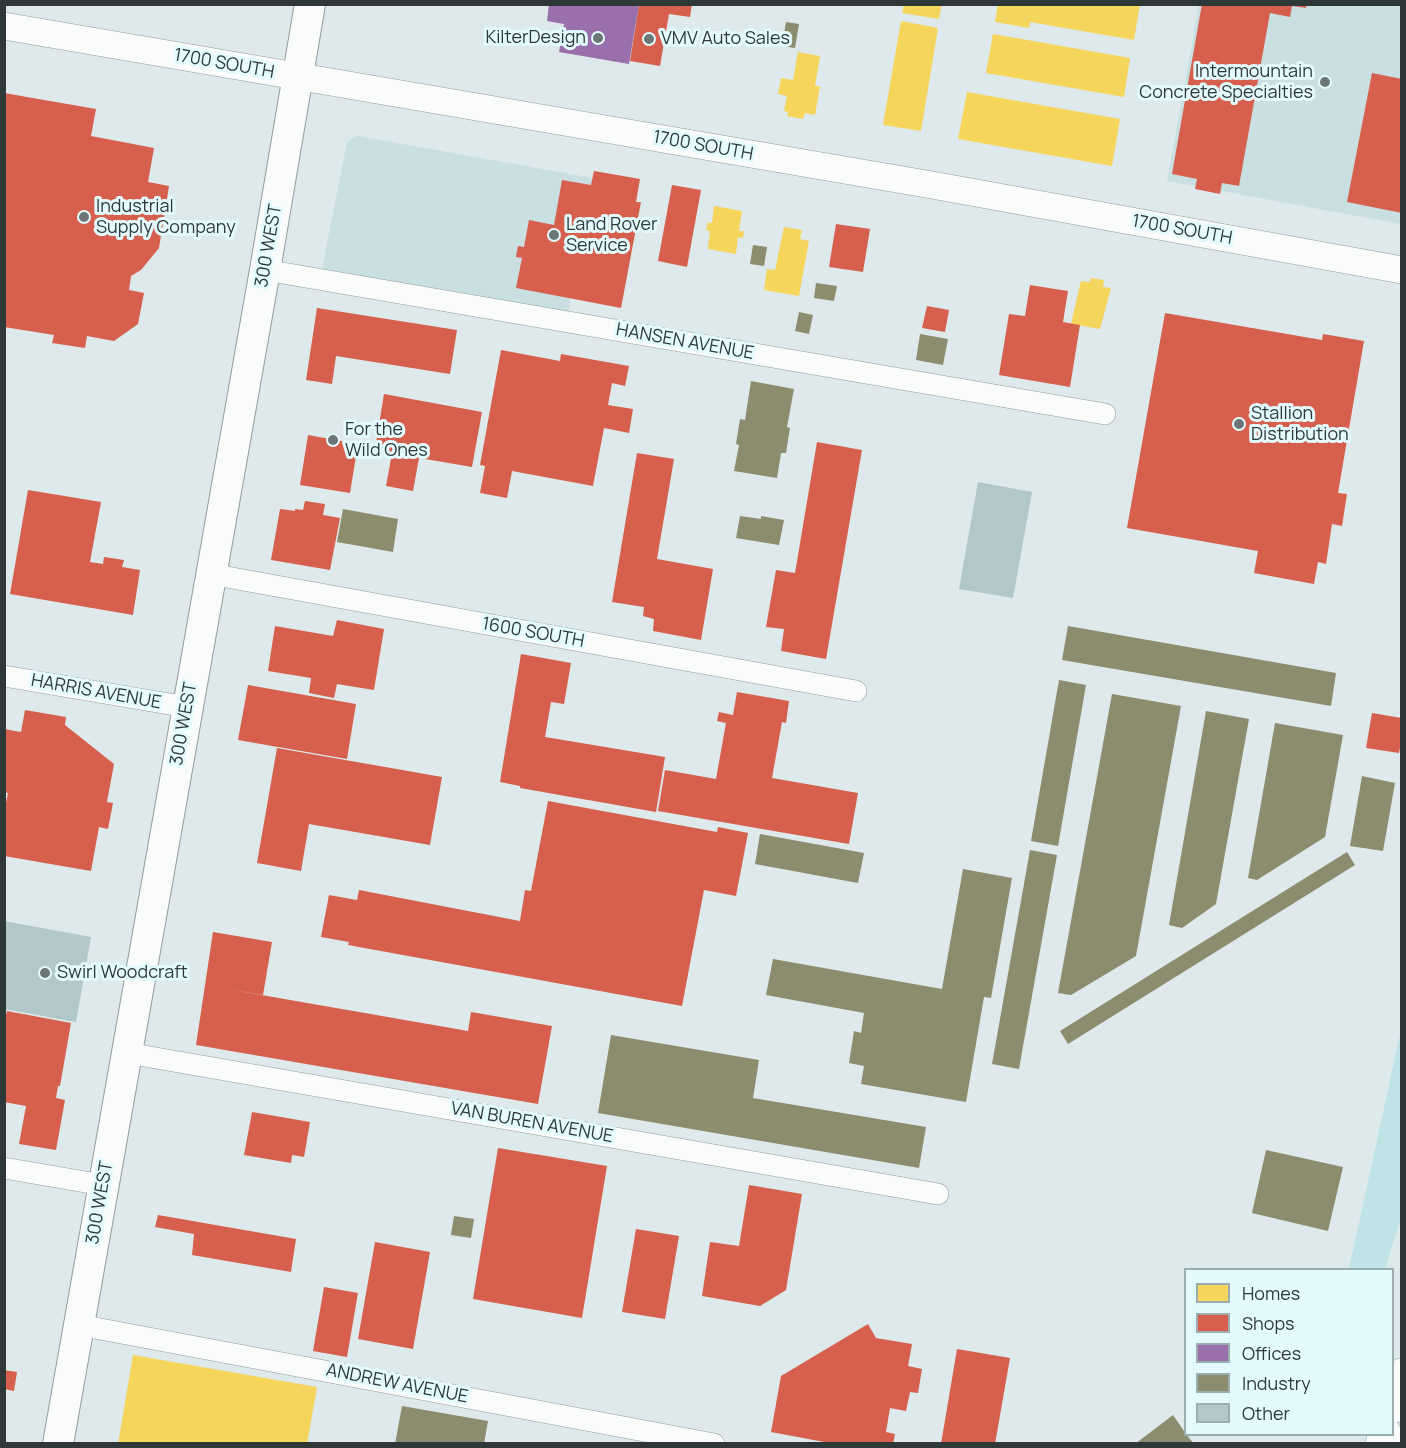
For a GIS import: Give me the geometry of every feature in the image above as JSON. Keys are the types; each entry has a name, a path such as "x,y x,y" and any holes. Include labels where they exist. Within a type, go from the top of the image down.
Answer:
{"highway":[{"path":"1394,1400 1401,1375"}],"main road":[{"name":"300 WEST","path":"58,1443 310,4"}],"street":[{"name":"1700 SOUTH","path":"4,26 932,185 1401,270"},
{"name":"HANSEN AVENUE","path":"265,270 1105,414"},
{"name":"1600 SOUTH","path":"210,574 856,691"},
{"name":"HARRIS AVENUE","path":"4,676 187,707"},
{"name":"VAN BUREN AVENUE","path":"127,1053 938,1194"},
{"path":"4,1168 104,1185"},
{"name":"ANDREW AVENUE","path":"79,1325 714,1443"}],"shaded area":[{"name":"Intermountain Concrete Specialties","path":"1199,5 1401,5 1401,224 1167,181"},
{"path":"357,136 593,178 568,313 322,269 347,142"},
{"path":"1401,1030 1401,1217 1385,1268 1349,1268"}],"building: Homes":[{"path":"904,4 942,4 939,19 902,13"},
{"path":"998,4 1140,4 1134,40 1030,22 1029,28 995,22"},
{"path":"901,21 938,28 921,131 883,125"},
{"path":"993,34 1130,58 1124,97 986,73"},
{"path":"798,52 820,56 815,86 820,86 815,115 805,113 803,119 787,116 788,112 784,111 787,96 778,94 781,78 793,80"},
{"path":"967,92 1120,119 1112,166 958,139"},
{"path":"714,206 742,211 739,231 744,231 743,238 738,237 736,254 708,249 710,231 706,230 708,222 712,223"},
{"path":"784,227 802,230 800,239 809,241 799,296 764,290 767,269 775,270"},
{"path":"1091,278 1104,280 1103,287 1111,288 1100,329 1071,324 1081,281 1090,282"},
{"path":"133,1355 317,1387 307,1444 118,1444"}],"building: Shops":[{"name":"VMV Auto Sales","path":"639,4 692,4 690,17 669,14 660,66 630,61"},
{"path":"1202,4 1306,4 1306,8 1292,6 1290,17 1270,13 1239,186 1222,183 1220,194 1195,189 1197,179 1172,174"},
{"path":"1372,73 1402,79 1402,213 1347,202"},
{"name":"Industrial Supply Company","path":"4,93 96,109 91,136 154,148 148,182 169,186 159,248 141,270 131,276 129,290 144,293 138,324 114,341 87,336 85,348 52,343 54,335 4,327"},
{"path":"594,171 640,179 636,202 641,202 621,308 516,288 522,258 516,257 518,246 524,247 529,220 554,225 562,180 591,185"},
{"path":"672,185 701,190 687,267 658,261"},
{"path":"836,224 870,229 863,272 829,267"},
{"path":"1030,285 1068,291 1063,322 1080,325 1070,387 999,375 1009,314 1025,316"},
{"path":"927,306 949,310 945,332 922,328"},
{"path":"317,308 457,330 450,374 336,356 332,384 306,380"},
{"path":"1165,313 1322,340 1323,334 1364,341 1338,493 1347,494 1342,526 1332,524 1326,564 1318,562 1314,584 1254,573 1258,551 1127,528"},
{"path":"501,350 560,361 561,354 629,366 625,386 612,383 608,405 633,409 629,433 604,428 593,486 512,471 507,498 480,493 485,466 480,465"},
{"path":"384,394 482,412 472,467 419,458 413,491 386,486 392,453 375,449"},
{"path":"308,435 358,444 350,493 300,485"},
{"path":"817,442 862,450 826,659 781,651 784,629 766,627 776,570 795,573"},
{"path":"637,453 674,459 657,559 713,569 701,640 653,631 654,619 643,616 644,607 612,602"},
{"path":"28,490 101,502 90,562 103,564 104,557 124,560 122,567 140,570 133,615 10,594"},
{"path":"305,501 325,504 323,515 340,518 330,570 271,560 280,509 303,510"},
{"path":"337,620 384,629 374,690 337,684 334,698 309,693 311,678 268,671 275,626 333,636"},
{"path":"521,654 571,663 564,704 551,702 545,737 665,757 656,812 520,788 520,786 500,782"},
{"path":"248,685 356,704 347,759 238,740"},
{"path":"737,692 789,701 786,723 782,722 772,778 858,793 849,844 658,811 665,770 716,779 726,723 717,721 719,712 733,715"},
{"path":"25,710 66,717 65,725 114,764 107,802 113,803 108,829 99,827 91,871 4,856 4,812 8,793 4,792 4,729 21,732"},
{"path":"1372,713 1402,718 1399,753 1366,748"},
{"path":"277,748 442,777 430,845 309,824 301,871 257,863"},
{"path":"548,801 717,832 718,827 748,833 736,896 704,890 682,1006 348,945 349,942 321,937 329,895 357,900 359,890 520,921 525,890 531,891"},
{"path":"213,932 272,942 263,995 227,989 468,1031 471,1012 552,1026 538,1104 196,1045"},
{"path":"7,1011 71,1023 56,1098 65,1100 56,1150 19,1144 26,1106 4,1102 4,1023"},
{"path":"252,1112 310,1122 304,1157 292,1155 291,1163 244,1155"},
{"path":"498,1148 607,1166 582,1318 473,1299"},
{"path":"749,1185 802,1194 786,1290 760,1306 702,1296 710,1242 739,1246"},
{"path":"158,1215 296,1239 291,1272 192,1255 194,1234 155,1227"},
{"path":"636,1229 679,1236 665,1319 622,1312"},
{"path":"375,1242 430,1252 413,1349 358,1339"},
{"path":"324,1287 358,1293 347,1357 313,1351"},
{"path":"868,1324 876,1338 912,1344 908,1366 922,1369 918,1393 910,1392 906,1411 890,1408 886,1432 895,1434 893,1444 835,1444 771,1432 781,1376"},
{"path":"957,1349 1010,1358 995,1444 941,1444"},
{"path":"4,1370 17,1372 14,1391 4,1389"}],"building: Offices":[{"name":"KilterDesign","path":"549,4 639,4 629,64 559,52 564,24 547,21"}],"building: Industry":[{"path":"786,22 799,24 795,48 782,46"},
{"path":"753,245 767,247 764,266 750,264"},
{"path":"816,283 837,286 834,301 814,298"},
{"path":"799,312 813,315 809,334 795,331"},
{"path":"920,334 948,339 943,365 916,360"},
{"path":"751,381 794,389 787,427 790,428 786,453 781,453 777,478 734,471 739,445 736,444 740,419 745,420"},
{"path":"343,509 398,519 393,552 337,542"},
{"path":"740,516 761,519 761,516 784,520 779,545 736,538"},
{"path":"1068,626 1336,673 1331,706 1062,660"},
{"path":"1059,680 1086,685 1058,846 1031,841"},
{"path":"1112,694 1181,706 1136,956 1071,995 1058,993"},
{"path":"1206,711 1249,719 1216,904 1182,928 1169,925"},
{"path":"1275,723 1343,735 1325,837 1257,880 1248,878"},
{"path":"1362,776 1395,783 1383,851 1350,846"},
{"path":"760,834 864,853 858,883 755,864"},
{"path":"1030,850 1057,855 1019,1069 992,1064"},
{"path":"1347,852 1355,865 1068,1044 1060,1031"},
{"path":"963,869 1012,878 991,998 984,997 966,1102 861,1084 864,1066 849,1063 854,1031 861,1033 864,1013 766,995 773,959 942,989"},
{"path":"611,1035 759,1060 753,1098 926,1127 919,1168 598,1113"},
{"path":"1266,1150 1343,1167 1328,1231 1252,1213"},
{"path":"454,1216 474,1219 471,1238 451,1235"},
{"path":"402,1406 488,1421 484,1444 395,1444"},
{"path":"1173,1415 1184,1431 1184,1436 1188,1436 1194,1444 1135,1444"}],"building: Other":[{"path":"978,482 1032,492 1013,598 959,589"},
{"name":"Swirl Woodcraft","path":"4,921 91,937 76,1022 4,1009"}],"place":[{"name":"KilterDesign","path":"598,38"},
{"name":"VMV Auto Sales","path":"649,39"},
{"name":"Intermountain Concrete Specialties","path":"1325,82"},
{"name":"Industrial Supply Company","path":"84,217"},
{"name":"Land Rover Service","path":"554,235"},
{"name":"Stallion Distribution","path":"1239,424"},
{"name":"For the Wild Ones","path":"333,440"},
{"name":"Swirl Woodcraft","path":"45,973"}]}
